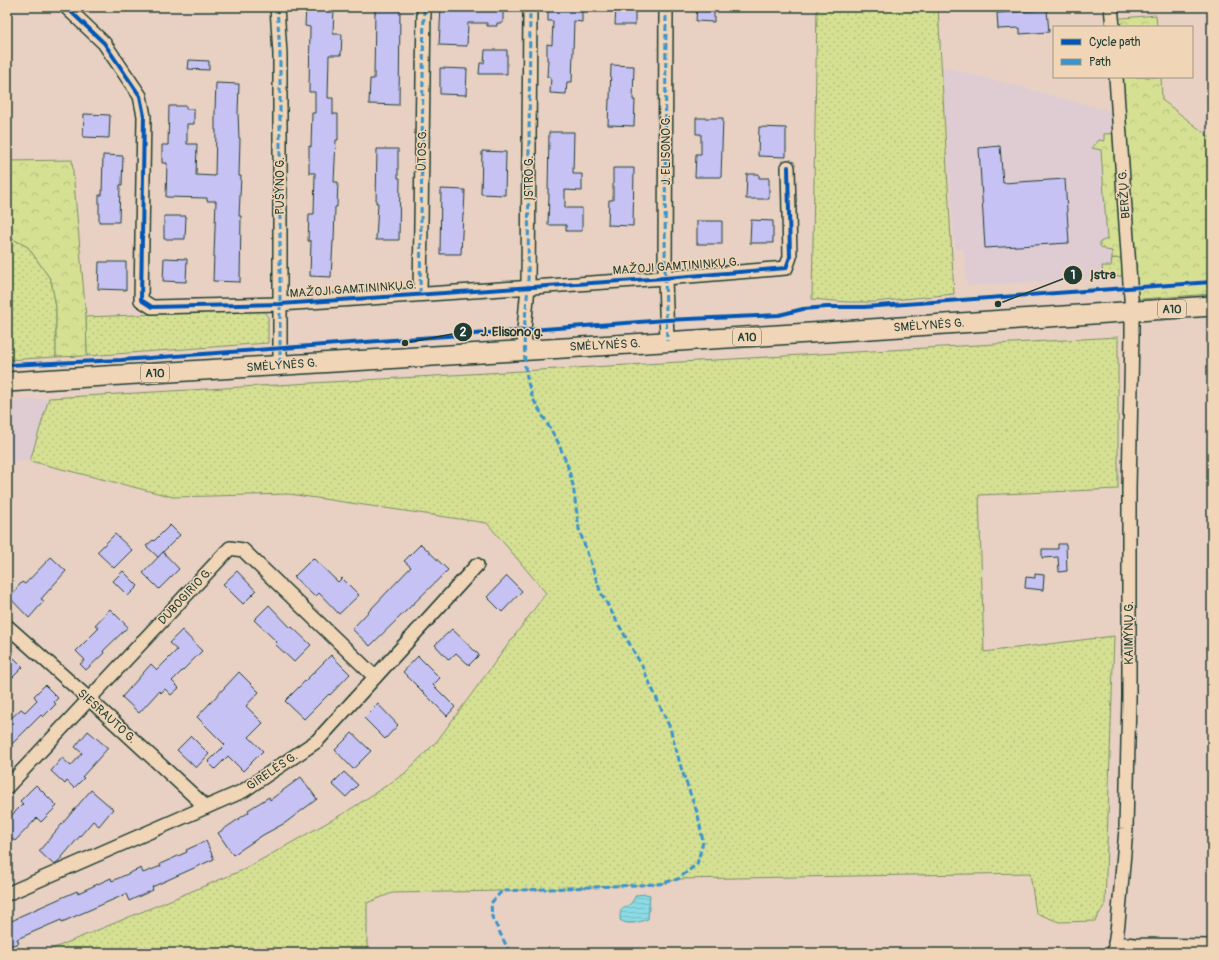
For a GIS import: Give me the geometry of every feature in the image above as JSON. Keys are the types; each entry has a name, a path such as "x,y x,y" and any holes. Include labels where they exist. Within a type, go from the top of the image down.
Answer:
{"highway":[{"name":"A10","path":"1132,312 1212,306"},
{"name":"SMĖLYNĖS G.","path":"7,382 1132,312"}],"street":[{"name":"MAŽOJI GAMTININKŲ G.","path":"66,7 104,43 140,96 144,116 141,300 152,307 280,304 665,278 786,268 790,257 788,167"},
{"name":"PUŠYNO G.","path":"277,7 280,54 280,366"},
{"name":"ŪTOS G.","path":"420,294 424,7"},
{"name":"ĮSTRO G.","path":"525,350 524,330 528,287 530,7"},
{"name":"J. ELISONO G.","path":"666,7 665,278 667,342"},
{"path":"1111,7 1112,26"},
{"name":"BERŽŲ G.","path":"1116,78 1132,312"},
{"name":"KAIMYNŲ G.","path":"1114,948 1126,829 1129,697 1132,312"},
{"name":"DUBOGIRIO G.","path":"7,787 230,548 243,550 375,677"},
{"name":"GIRELĖS G.","path":"7,894 243,791 317,741 477,565"},
{"name":"SIESRAUTO G.","path":"7,626 206,807"},
{"path":"1114,948 1135,945 1212,946"}],"shaded area":[{"path":"941,66 1118,113 1129,275 1103,278 967,286 964,249 955,249"},
{"path":"49,398 30,461 7,462 7,401"}],"green space":[{"path":"817,7 938,7 954,294 874,302 847,302 812,299"},
{"path":"1156,15 1157,26 1113,26 1112,19"},
{"path":"1116,78 1161,78 1162,100 1212,139 1212,294 1140,299 1130,288 1128,259 1112,258 1112,251 1106,250 1100,246 1100,242 1107,239 1101,150 1092,148 1099,140 1104,141 1104,134 1119,133"},
{"path":"72,160 86,317 87,356 56,357 56,307 51,280 28,247 7,236 7,161"},
{"path":"7,236 28,247 51,280 56,307 56,357 7,360"},
{"path":"1112,258 1128,259 1129,275 1103,278 1102,266 1111,266"},
{"path":"262,310 268,317 268,343 87,356 86,317"},
{"path":"1118,337 1118,489 979,495 984,652 1114,636 1105,904 1095,921 1059,922 1036,913 1030,873 678,879 659,884 502,891 392,893 367,903 367,953 42,953 243,870 346,812 404,774 437,741 546,593 487,523 289,494 173,497 30,461 49,398"}],"water":[{"path":"636,895 650,895 648,919 630,923 620,920 620,913 622,909 633,901"}],"building":[{"path":"306,7 334,7 333,34 342,34 341,55 329,55 328,98 333,98 333,114 338,114 338,140 336,140 334,182 338,182 337,207 335,207 331,277 310,276 311,241 308,241 309,214 314,214 315,173 309,173 309,146 311,147 312,113 315,113 315,92 309,92 310,27 305,26"},
{"path":"441,7 503,7 503,23 497,23 497,26 487,26 487,23 468,23 467,46 439,45"},
{"path":"548,7 582,7 582,22 574,21 572,82 567,82 566,94 550,93 551,77 547,77 547,44 552,45 553,21 548,21"},
{"path":"616,7 635,7 635,25 615,25"},
{"path":"697,7 714,7 714,22 696,21"},
{"path":"375,9 400,10 399,105 369,104 370,79 374,79"},
{"path":"1047,10 1049,32 1020,34 1020,28 998,29 997,13"},
{"path":"485,50 507,50 507,74 479,74 480,63 484,63"},
{"path":"189,60 209,61 209,70 188,69"},
{"path":"611,65 634,66 634,126 608,125"},
{"path":"440,68 467,69 466,95 440,94"},
{"path":"216,83 239,84 239,176 241,176 239,216 241,216 240,282 213,281 216,201 207,201 207,198 166,197 167,163 162,163 162,145 168,145 169,106 186,106 186,109 194,109 194,124 187,124 187,144 197,144 196,175 215,176"},
{"path":"84,114 110,115 109,138 83,137"},
{"path":"696,118 723,118 721,177 695,177 696,154 701,154 701,134 696,134"},
{"path":"759,127 786,128 786,157 758,156"},
{"path":"549,132 574,132 573,174 582,174 582,191 565,190 565,208 582,208 582,231 566,231 566,225 548,225"},
{"path":"1000,146 1003,183 1065,179 1069,243 985,248 979,148"},
{"path":"377,149 398,149 398,178 400,178 399,240 376,240 378,203 376,203"},
{"path":"482,151 506,152 505,195 481,194"},
{"path":"103,155 123,156 122,185 120,185 119,222 99,222 99,195 102,195"},
{"path":"613,168 634,168 633,226 608,225 609,200 613,200"},
{"path":"747,174 759,174 759,178 769,178 769,199 746,199"},
{"path":"441,189 465,190 461,254 440,254"},
{"path":"164,216 186,216 185,239 164,239"},
{"path":"751,220 773,221 773,243 750,243"},
{"path":"697,221 722,221 722,244 697,244"},
{"path":"164,258 187,259 186,282 163,281"},
{"path":"99,262 126,262 126,290 98,289"},
{"path":"170,525 180,535 158,557 146,546 153,540 154,541"},
{"path":"115,534 132,550 114,568 97,552"},
{"path":"421,544 448,570 370,646 352,629 411,567 404,561"},
{"path":"1058,544 1066,544 1067,571 1059,572 1058,557 1042,558 1042,549 1058,549"},
{"path":"163,552 179,569 159,589 143,573"},
{"path":"51,557 66,571 41,599 44,601 29,618 9,597 22,582 25,584"},
{"path":"313,558 338,582 342,578 359,595 339,614 319,593 315,597 294,577"},
{"path":"123,571 138,586 128,596 113,581"},
{"path":"237,571 256,591 243,604 223,584"},
{"path":"1035,574 1044,575 1043,590 1025,588 1026,577 1035,578"},
{"path":"507,576 522,591 502,612 487,597"},
{"path":"269,605 291,628 292,627 311,645 294,662 275,644 277,642 254,620"},
{"path":"110,609 128,627 86,670 80,664 85,660 76,651 99,628 95,625"},
{"path":"452,629 479,655 469,665 456,653 449,660 435,645"},
{"path":"182,630 202,651 172,681 179,688 171,695 165,689 161,693 159,691 139,713 122,697 151,664 157,670 177,650 169,643"},
{"path":"7,651 23,667 7,683"},
{"path":"331,655 350,674 304,719 285,701"},
{"path":"418,656 440,678 433,685 455,707 447,716 403,672"},
{"path":"239,672 259,692 246,706 263,723 249,737 263,751 243,771 228,756 215,769 208,762 225,745 197,717"},
{"path":"45,685 58,698 54,702 56,704 43,717 41,715 7,749 7,722 21,709 25,712 37,700 34,696"},
{"path":"378,704 398,725 385,739 364,718"},
{"path":"88,731 108,748 74,788 67,781 65,784 51,771 62,758 71,766 82,753 75,747"},
{"path":"352,733 371,751 353,769 335,750"},
{"path":"191,736 209,754 196,768 177,750"},
{"path":"344,772 358,785 346,797 332,784"},
{"path":"301,777 317,799 285,823 263,835 233,855 218,833 249,812 248,810 269,797 270,800"},
{"path":"36,785 57,806 41,822 37,818 15,841 7,834 7,820 23,804 20,801"},
{"path":"91,790 113,809 99,826 93,821 54,865 39,851"},
{"path":"206,841 214,859 152,887 153,890 129,901 126,894 62,922 61,920 17,939 19,943 7,947 7,923 18,917 111,878 112,881 141,868 143,873 161,866 160,864 187,852 186,850"}],"marked path":[{"path":"277,7 280,54 280,366"},
{"path":"420,294 424,7"},
{"path":"508,953 508,949 492,917 491,903 502,891 659,884 678,879 697,864 703,842 698,815 682,771 670,728 642,666 601,593 579,529 573,485 567,464 558,442 533,399 528,383 525,366 524,330 528,287 530,7"},
{"path":"666,7 665,278 667,341"}],"cycle path":[{"path":"66,7 104,43 140,96 144,116 141,300 152,307 280,304 665,278 786,268 790,257 788,167"},
{"path":"7,365 121,360 666,320 779,315 803,309 827,307 864,307 1212,282"}],"place":[{"name":"Įstra","path":"998,304"},
{"name":"J. Elisono g.","path":"405,343"}]}
